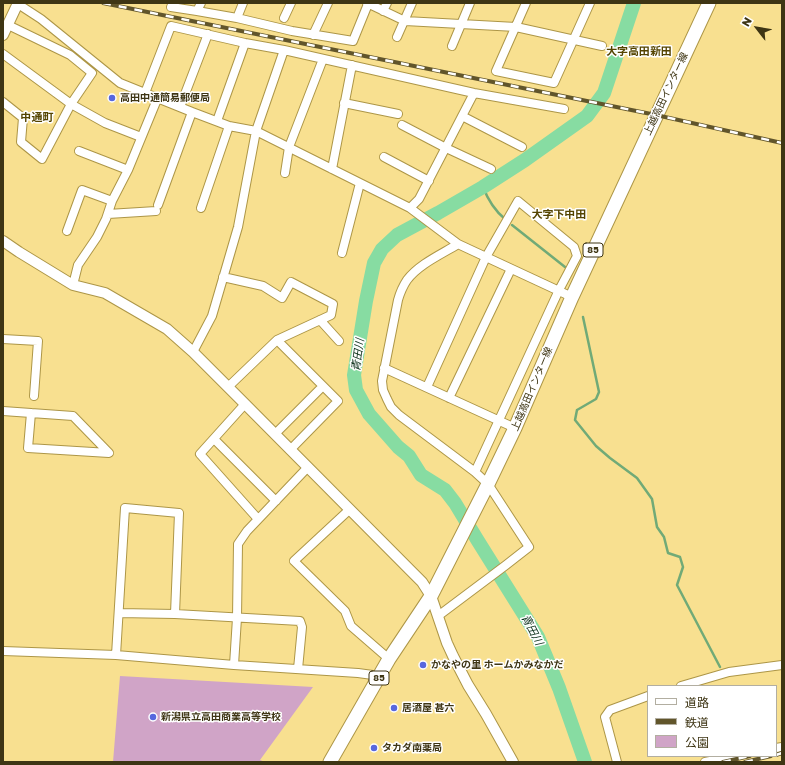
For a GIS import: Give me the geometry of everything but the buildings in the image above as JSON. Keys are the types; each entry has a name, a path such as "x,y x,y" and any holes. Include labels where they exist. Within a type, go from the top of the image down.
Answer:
{"main road":[{"name":"上越高田インター線","path":"330,762 389,659 431,596 488,484 515,428 572,297 709,3"}],"street":[{"path":"3,35 18,3 41,19 120,83 228,126 256,130 410,208 458,244 572,297"},
{"path":"197,11 201,3"},
{"path":"237,18 244,3"},
{"path":"284,18 291,3"},
{"path":"313,35 328,3"},
{"path":"171,7 237,18 313,35 353,41 367,3 405,20 516,27 602,46"},
{"path":"383,11 387,3"},
{"path":"397,37 412,3"},
{"path":"452,46 470,3"},
{"path":"526,3 496,71 554,83 590,3"},
{"path":"3,102 23,118 21,142 42,159 71,104 92,73 70,55 8,25"},
{"path":"145,93 171,26 474,93 564,109"},
{"path":"180,107 208,34"},
{"path":"217,121 246,43"},
{"path":"193,352 212,316 238,226 256,130 284,50"},
{"path":"3,54 71,104 105,123 142,137"},
{"path":"285,173 289,147 323,59"},
{"path":"332,169 352,65"},
{"path":"410,208 419,200 474,93"},
{"path":"73,285 78,264 96,237 108,214 112,201 128,170 158,97"},
{"path":"344,103 398,114"},
{"path":"108,214 157,208 192,112"},
{"path":"462,116 522,147"},
{"path":"402,124 446,148 491,169"},
{"path":"201,208 228,126"},
{"path":"79,151 128,170"},
{"path":"384,157 429,181"},
{"path":"342,253 360,183"},
{"path":"66,231 82,190 112,201"},
{"path":"426,387 486,257 518,201 574,247 577,256 559,290 476,472"},
{"path":"3,242 73,285 105,293 167,329 193,352 422,582 431,596 447,642 468,685 513,762"},
{"path":"438,616 529,547 488,484 476,472 399,415 391,407 383,390 382,381 384,368 398,300 402,289 407,280 420,268 458,244"},
{"path":"449,398 511,269"},
{"path":"223,277 263,286 282,298 291,282 333,304 330,316 277,340 228,387"},
{"path":"320,320 339,341"},
{"path":"3,339 38,341 34,396"},
{"path":"277,340 338,401 290,450"},
{"path":"384,368 515,428"},
{"path":"275,434 323,386"},
{"path":"245,404 200,454 258,519"},
{"path":"3,411 31,413 73,416 109,453 28,448 31,413"},
{"path":"214,439 276,501"},
{"path":"234,665 237,618 238,544 258,519 308,468"},
{"path":"116,655 124,508 179,513 175,614"},
{"path":"349,510 294,561 345,611 351,626 389,659"},
{"path":"118,613 175,614 300,622 302,627 298,669"},
{"path":"3,651 116,655 234,665 358,673 380,676"},
{"path":"684,685 729,672 782,665"},
{"path":"617,762 605,717 610,710 647,696"},
{"path":"705,762 731,757"}],"green space":[{"path":"120,676 313,687 260,760 265,762 113,762"}],"waterway":[{"name":"青田川","path":"585,762 559,688 538,637 455,503 445,490 421,475 409,456 398,447 369,414 356,390 354,375 374,263 382,249 397,235 483,187 525,160 587,116 604,93 634,3"},
{"path":"483,187 492,204 505,219"},
{"path":"512,225 565,267"},
{"path":"583,317 599,392 596,399 577,410 575,420 596,446 637,478 652,499 657,527 664,537 668,553 680,557 683,567 677,585 720,667"}],"railway":[{"path":"103,3 656,115 782,143"},
{"path":"777,755 782,753"},
{"path":"723,762 746,757"},
{"path":"745,762 767,757"}],"place":[{"name":"高田中通簡易郵便局","path":"112,98"},
{"name":"かなやの里 ホームかみなかだ","path":"423,665"},
{"name":"居酒屋 甚六","path":"394,708"},
{"name":"新潟県立高田商業高等学校","path":"153,717"},
{"name":"タカダ南薬局","path":"374,748"}],"district":[{"name":"大字高田新田","path":"639,52"},
{"name":"中通町","path":"37,118"},
{"name":"大字下中田","path":"559,215"}]}
